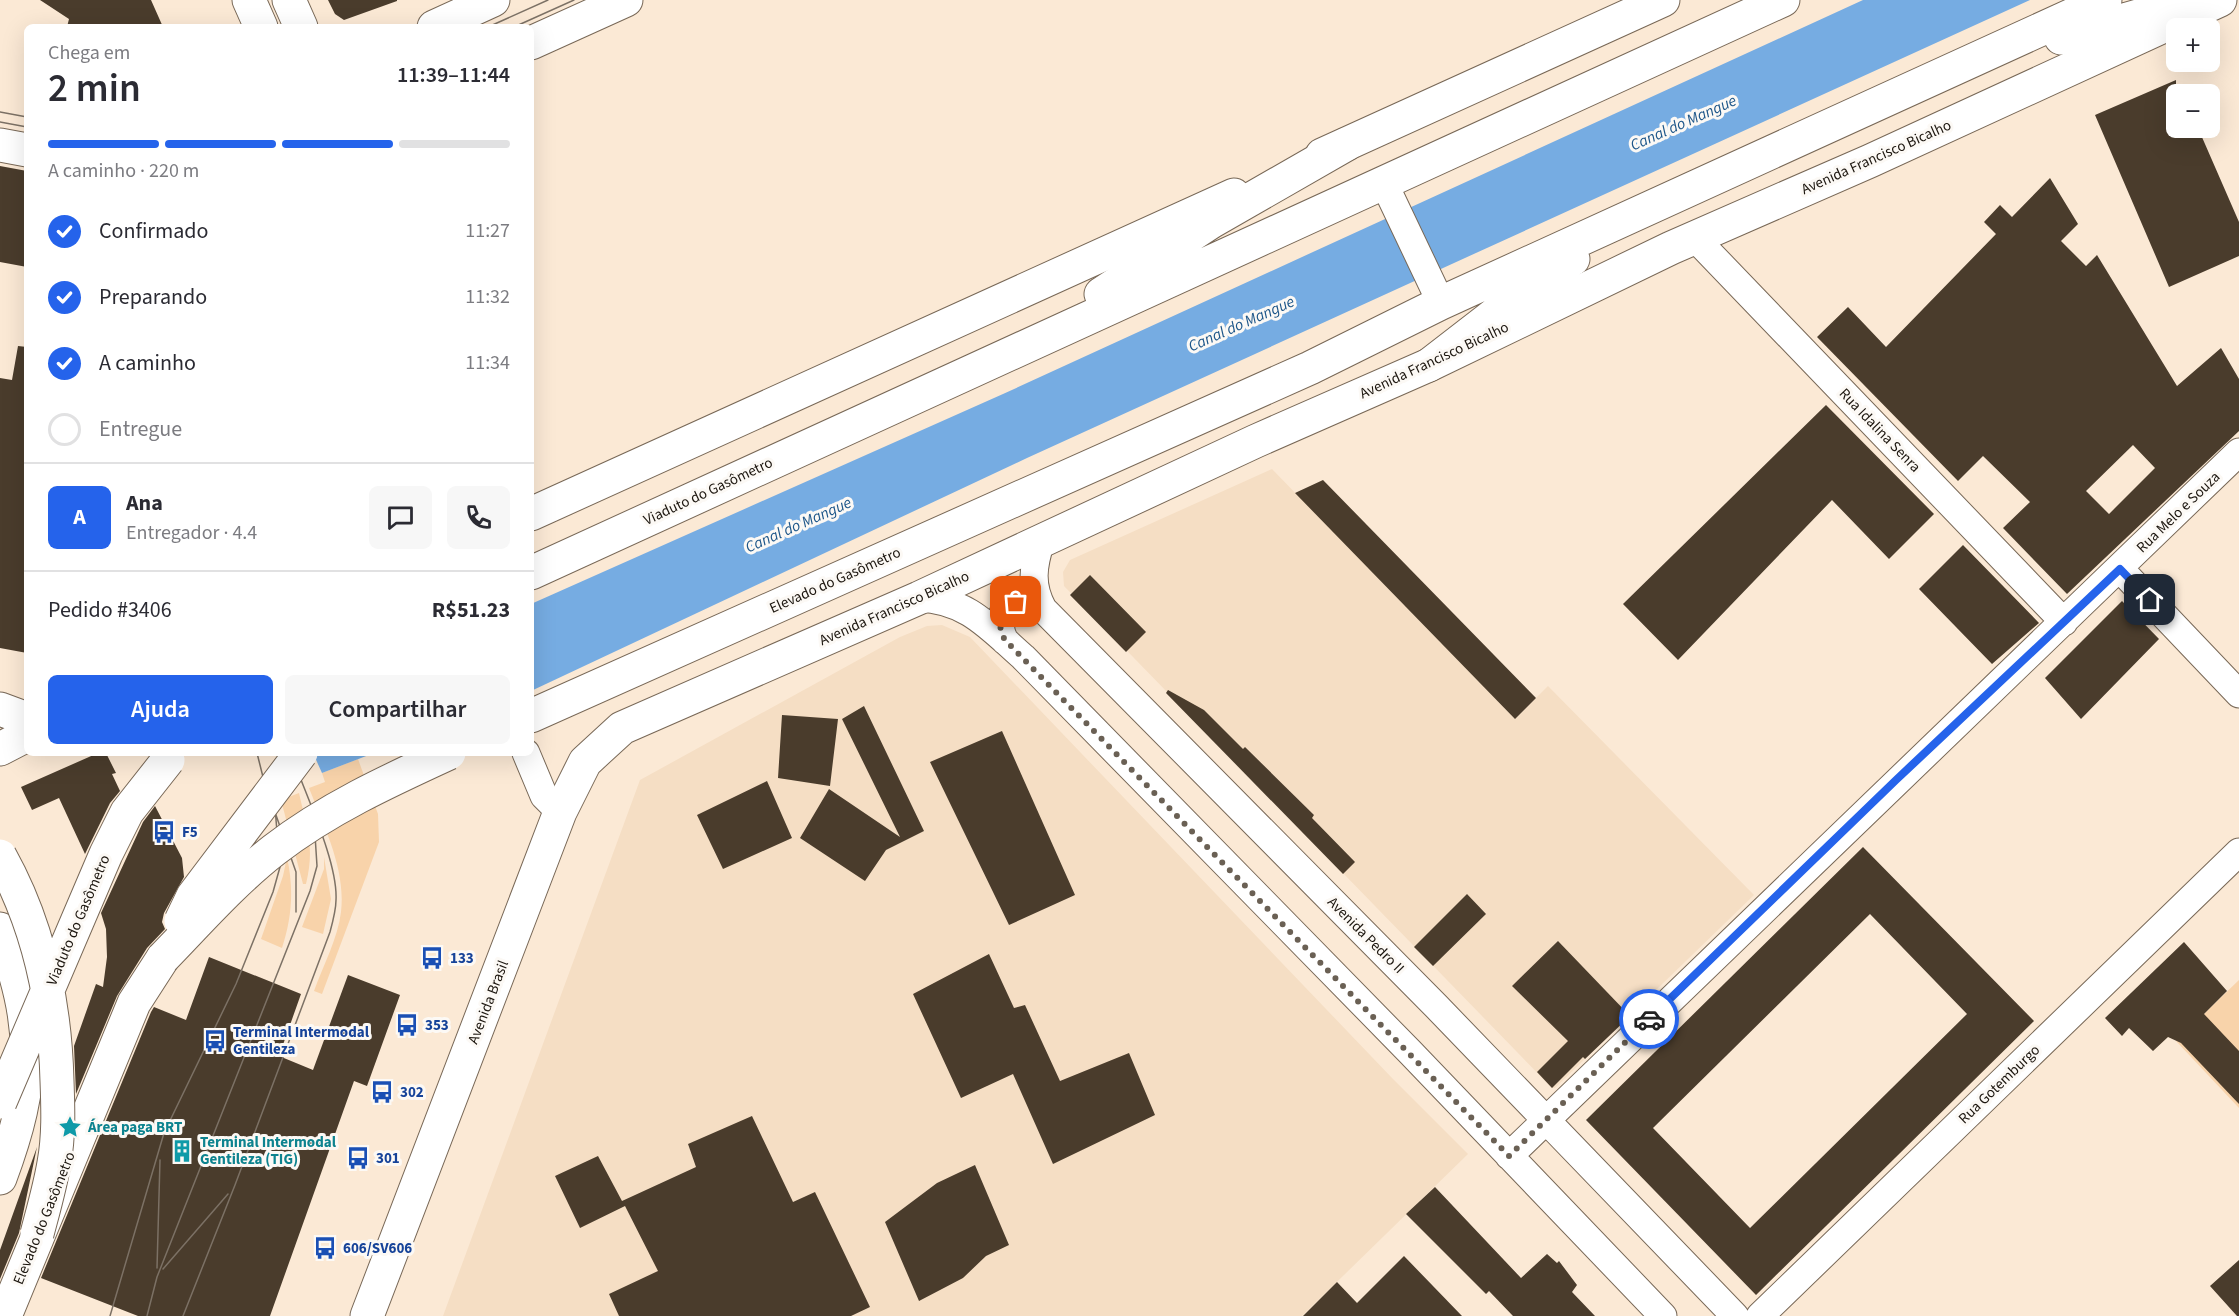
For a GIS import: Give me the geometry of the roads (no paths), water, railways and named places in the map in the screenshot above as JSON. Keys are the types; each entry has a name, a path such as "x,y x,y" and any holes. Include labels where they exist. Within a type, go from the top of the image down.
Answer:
{"main road":[{"path":"249,0 260,24"},
{"path":"289,0 300,24"},
{"path":"441,24 493,0"},
{"path":"534,42 626,0"},
{"path":"538,507 1663,0"},
{"path":"1039,340 1391,197 1782,0"},
{"path":"1435,290 1646,209 2105,0"},
{"path":"1953,69 2194,0"},
{"name":"Avenida Francisco Bicalho","path":"647,717 919,598 1256,441 1429,365 1695,238 2220,0"},
{"path":"1039,340 1101,293 1210,222 1347,144"},
{"path":"0,145 24,149"},
{"path":"1429,365 1504,307 1646,209"},
{"name":"Elevado do Gasômetro","path":"534,715 1310,368 1435,290"},
{"name":"Viaduto do Gasômetro","path":"534,572 1039,340"},
{"path":"0,709 24,718"},
{"name":"Avenida Brasil","path":"367,1316 560,812 576,778 597,749 622,728 647,717"},
{"path":"0,749 24,737"},
{"name":"Viaduto do Gasômetro","path":"0,1102 106,854 127,812 172,756"},
{"name":"Elevado do Gasômetro","path":"4,1316 134,1004 163,958 193,897 299,756"},
{"name":"Elevado do Gasômetro","path":"163,958 230,888 274,850 334,809 443,756"},
{"path":"0,856 25,907 47,978 56,1032 57,1136 54,1162 37,1234"},
{"path":"0,929 22,995 27,1023 28,1056 22,1113 0,1178"}],"street":[{"path":"1391,197 1435,290"},
{"name":"Rua Idalina Senra","path":"1695,238 2064,622"},
{"name":"Rua Melo e Souza","path":"1509,1156 1896,780 2120,569 2239,452"},
{"name":"Avenida Pedro II","path":"1041,542 1033,578 1036,594 1043,609 1736,1316"},
{"path":"2120,569 2239,694"},
{"path":"919,598 940,599 962,607 1005,640 1663,1316"},
{"path":"1005,640 1000,629 1000,619 1011,604 1029,601 1043,609"},
{"path":"527,756 544,796 560,812"},
{"name":"Rua Gotemburgo","path":"1760,1316 2239,852"}],"water":[{"name":"Canal do Mangue","path":"1863,0 2030,0 1027,458 534,690 534,603 1003,394"},
{"path":"314,756 366,756 322,773"}],"tram line":[{"path":"495,24 548,0"},
{"path":"521,24 574,0"},
{"path":"0,112 24,116"},
{"path":"0,122 24,126"},
{"path":"258,756 264,781 296,872 296,912"},
{"path":"183,1316 235,1185 334,916 336,900 332,866 292,756"},
{"path":"110,1316 164,1133 236,984 273,892 280,867 275,808"},
{"path":"147,1316 157,1277 310,891 317,866 315,835"},
{"path":"157,1268 160,1160"},
{"path":"163,1269 228,1194"}],"place":[{"name":"F5","path":"164,832"},
{"name":"133","path":"432,958"},
{"name":"353","path":"407,1025"},
{"name":"Terminal Intermodal Gentileza","path":"215,1041"},
{"name":"302","path":"382,1092"},
{"name":"Área paga BRT","path":"70,1127"},
{"name":"Terminal Intermodal Gentileza (TIG)","path":"182,1151"},
{"name":"301","path":"358,1158"},
{"name":"606/SV606","path":"325,1248"}]}
